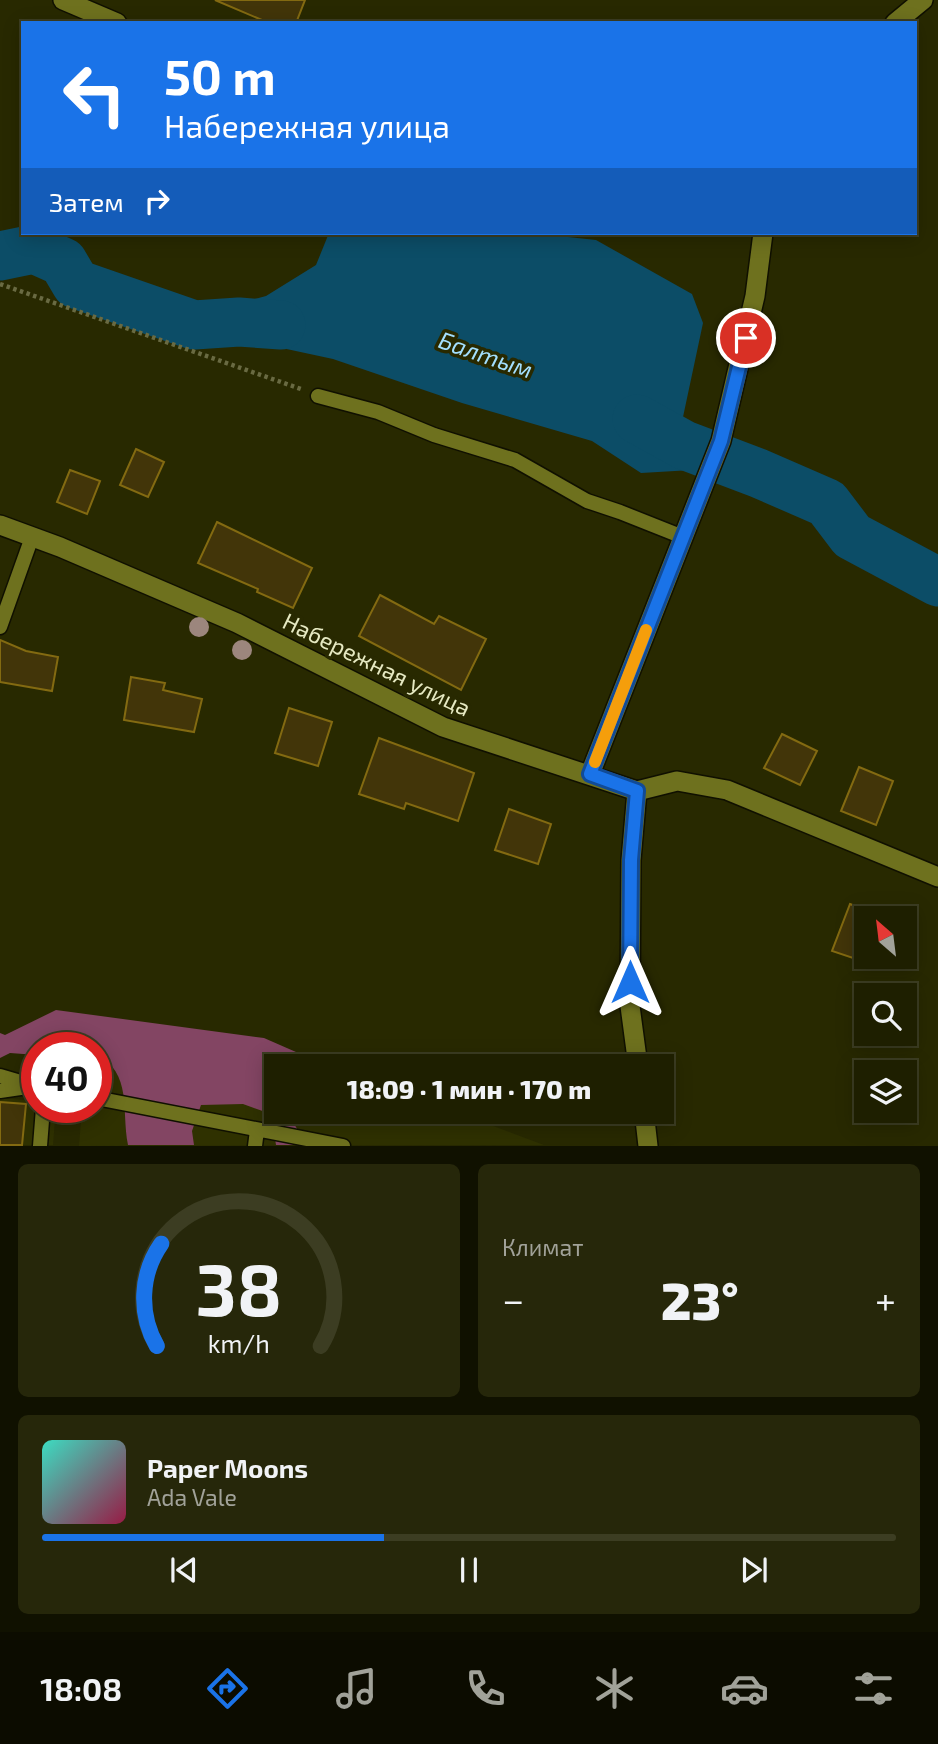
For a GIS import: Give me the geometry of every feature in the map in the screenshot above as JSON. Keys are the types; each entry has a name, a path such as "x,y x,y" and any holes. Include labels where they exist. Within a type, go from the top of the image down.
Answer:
{"street":[{"path":"64,0 112,21"},
{"path":"897,21 923,0"},
{"path":"590,774 721,441 755,296 757,235"},
{"name":"Набережная улица","path":"0,525 237,623 443,727 637,791"},
{"path":"636,1054 630,1006 631,860 637,791 677,781 727,790 938,877"},
{"path":"645,1124 648,1146"}],"lane":[{"path":"318,397 378,412 434,435 515,460 587,501 682,537"},
{"path":"0,627 32,537"},
{"path":"0,1076 21,1082"},
{"path":"0,1091 21,1088"},
{"path":"112,1101 343,1146"},
{"path":"40,1146 42,1123"},
{"path":"255,1146 257,1130"}],"path":[{"path":"0,284 279,380 318,397"}],"shaded area":[{"path":"56,1010 264,1038 301,1054 264,1054 264,1112 243,1104 201,1105 192,1131 194,1145 128,1145 121,1082 112,1067 112,1032 21,1032 21,1054 10,1053 0,1058 0,1033 5,1035"},
{"path":"112,1049 264,1069 264,1124 488,1124 544,1145 79,1146 81,1123 112,1123"},
{"path":"0,1098 21,1100 21,1123 55,1123 53,1145 0,1145"},
{"path":"273,1124 294,1124 308,1145 276,1145"}],"water":[{"path":"328,235 550,235 596,240 692,294 703,323 683,417 698,445 692,470 641,473 592,441 462,403 333,359 213,333 211,311 266,296 316,265"}],"building":[{"path":"215,0 305,0 297,21 264,21"},
{"path":"136,449 164,462 148,497 120,485"},
{"path":"70,470 100,481 87,514 57,502"},
{"path":"217,522 312,568 293,608 257,592 258,589 198,563"},
{"path":"380,595 434,624 439,616 486,639 461,690 359,636"},
{"path":"0,640 26,651 58,657 52,691 0,682"},
{"path":"131,677 165,683 163,690 202,699 194,732 124,720"},
{"path":"289,708 332,722 318,766 275,753"},
{"path":"782,734 817,751 800,785 764,768"},
{"path":"379,738 474,773 458,821 406,803 404,809 359,794"},
{"path":"859,767 893,781 876,825 841,811"},
{"path":"509,809 551,824 538,864 495,850"},
{"path":"850,904 855,906 854,958 832,951"},
{"path":"0,1102 21,1104 21,1123 24,1123 22,1145 0,1145"}],"waterway":[{"name":"Балтым","path":"0,256 34,249 63,262 76,284 194,325 239,322 281,325"},
{"name":"Балтым","path":"637,419 684,445 827,503 852,536 938,582"}],"slow traffic":[{"path":"595,762 646,630"}],"route":[{"path":"630,982 631,860 637,791 590,774 721,441 746,338"}]}
